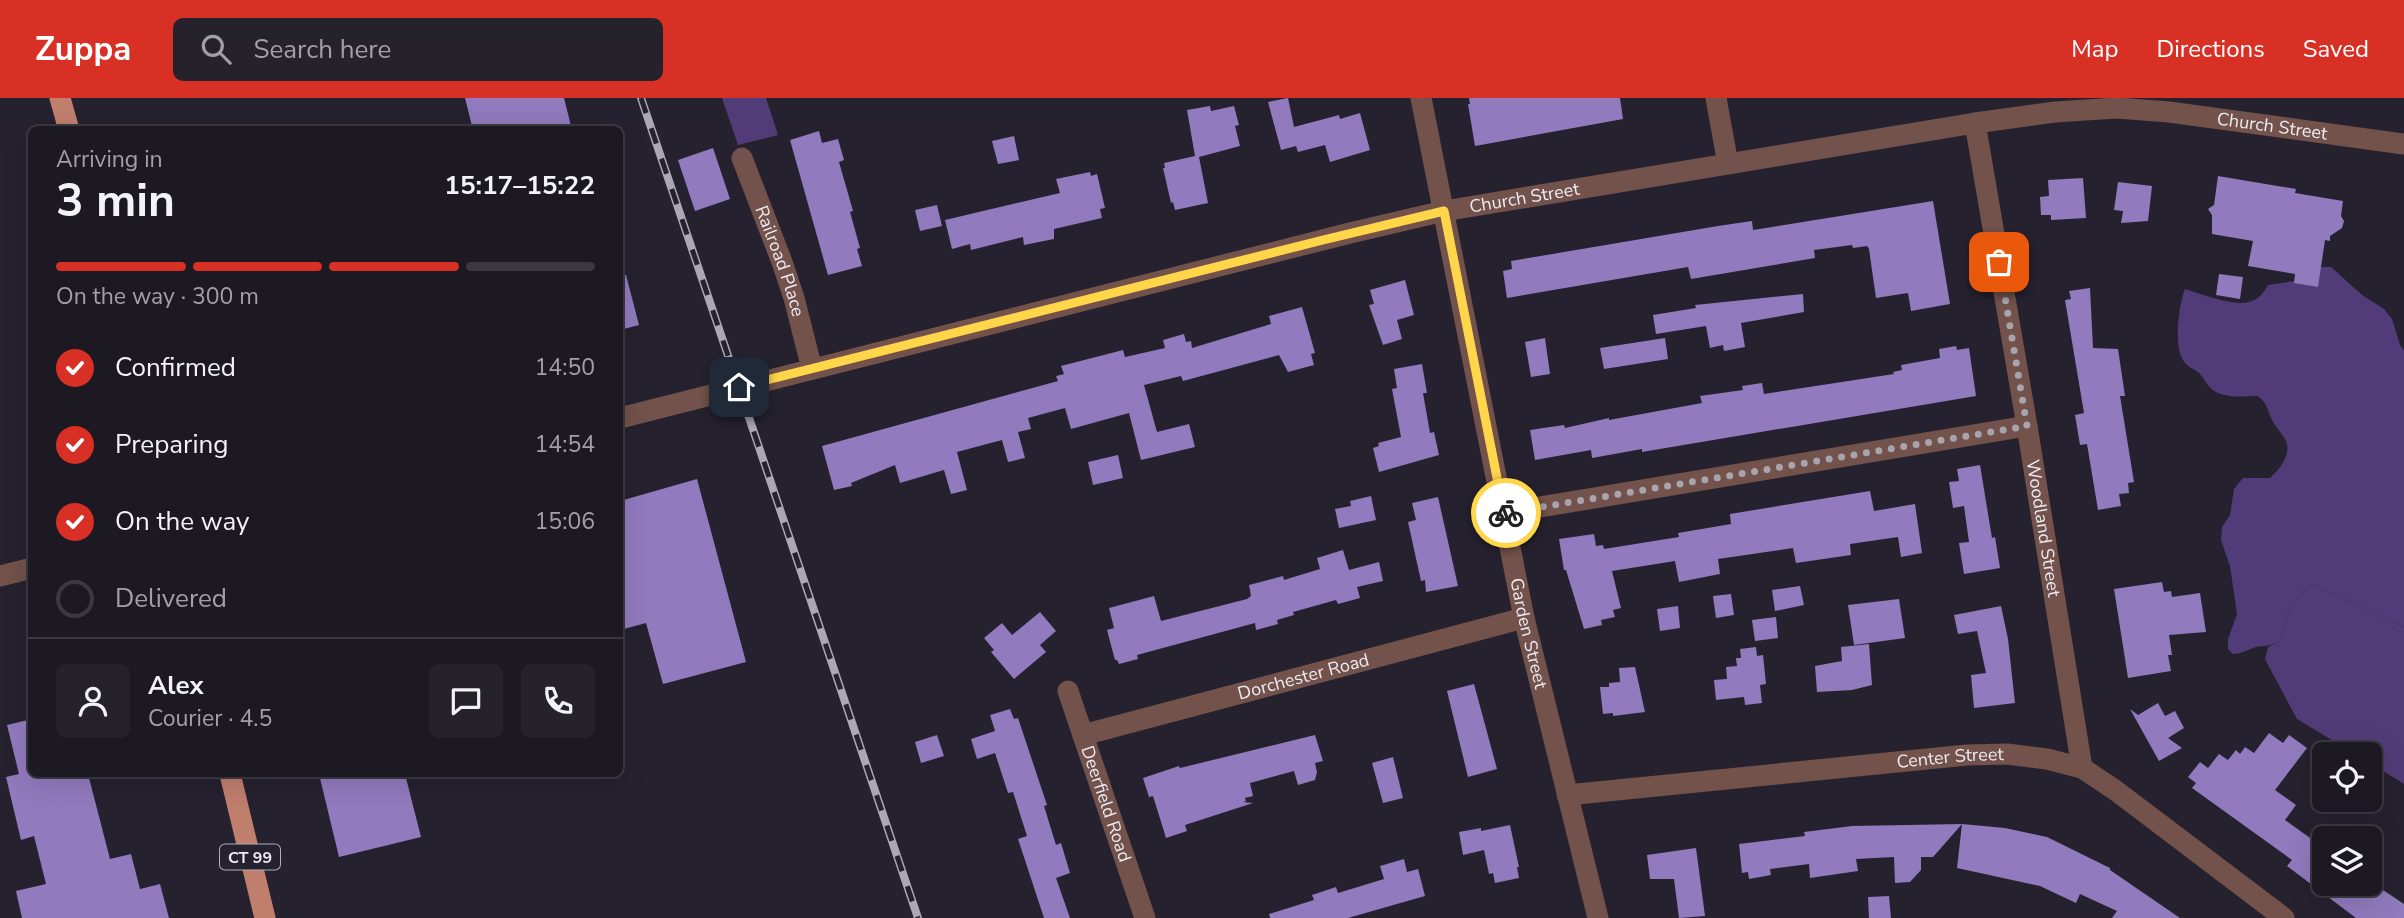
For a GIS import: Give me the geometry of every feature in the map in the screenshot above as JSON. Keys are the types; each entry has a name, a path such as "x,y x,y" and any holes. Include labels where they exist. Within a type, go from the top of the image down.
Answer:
{"main road":[{"path":"60,98 68,126"},
{"name":"CT 99","path":"231,777 265,918"}],"street":[{"name":"Garden Street","path":"1421,98 1524,618 1594,917"},
{"path":"1716,98 1728,163"},
{"name":"Church Street","path":"623,417 1444,211 1975,123 2054,105 2169,112 2404,144"},
{"name":"Woodland Street","path":"1975,123 2082,768"},
{"name":"Railroad Place","path":"742,158 794,298 812,369"},
{"path":"1504,513 2027,426"},
{"path":"0,576 28,569"},
{"name":"Dorchester Road","path":"1083,735 1524,618"},
{"name":"Deerfield Road","path":"1068,691 1145,918"},
{"name":"Center Street","path":"1567,795 1967,755 2007,754 2046,759 2082,768 2115,790 2284,918"}],"shaded area":[{"path":"722,98 766,98 778,135 738,145"},
{"path":"2318,267 2331,267 2362,295 2384,309 2392,319 2404,350 2404,627 2314,585 2294,602 2280,641 2233,654 2228,649 2228,639 2237,614 2230,566 2221,540 2222,527 2230,515 2234,489 2243,478 2270,478 2284,460 2287,444 2266,405 2258,396 2230,396 2216,392 2198,372 2185,363 2178,343 2181,304 2185,289 2228,302 2245,303 2257,298 2268,285 2295,281"},
{"path":"2314,585 2404,627 2404,784 2382,770 2382,742 2335,742 2297,719 2265,659 2268,647 2280,641 2294,602"}],"building":[{"path":"465,98 564,98 571,126 472,126"},
{"path":"1288,98 1294,127 1339,115 1340,119 1360,113 1370,150 1330,162 1325,145 1298,152 1296,146 1281,150 1268,102"},
{"path":"1469,98 1620,98 1623,119 1475,146"},
{"path":"1210,106 1211,111 1234,106 1239,125 1235,126 1240,146 1199,157 1208,203 1175,210 1173,202 1171,203 1164,163 1195,156 1187,110"},
{"path":"819,131 822,143 838,139 844,160 839,162 853,211 850,212 862,266 828,275 790,140"},
{"path":"1014,136 1019,160 998,164 992,141"},
{"path":"713,148 730,199 695,211 678,160"},
{"path":"1090,172 1091,176 1097,174 1105,208 1100,209 1102,218 1054,229 1054,239 1024,245 1023,237 971,250 970,244 952,249 945,220 1060,193 1056,179"},
{"path":"2218,176 2296,189 2295,193 2343,201 2342,228 2330,236 2330,241 2325,240 2318,287 2294,283 2295,274 2248,266 2253,241 2212,234 2212,215 2208,209 2214,205"},
{"path":"2083,178 2086,218 2051,220 2051,215 2041,215 2040,197 2049,196 2048,180"},
{"path":"2118,182 2152,186 2148,221 2121,223 2123,211 2114,210"},
{"path":"1933,201 1950,304 1911,311 1908,293 1876,298 1869,249 1867,246 1853,248 1852,245 1814,250 1815,258 1691,279 1688,267 1507,298 1503,271 1512,269 1511,261 1752,221 1753,230"},
{"path":"937,205 942,226 920,231 915,210"},
{"path":"2219,274 2243,277 2240,299 2216,295"},
{"path":"623,275 626,275 639,325 623,329"},
{"path":"1405,280 1414,315 1397,320 1402,339 1383,345 1369,305 1374,304 1370,290"},
{"path":"2090,288 2093,348 2118,349 2125,396 2120,396 2134,482 2128,483 2129,493 2119,494 2121,506 2098,510 2087,444 2080,445 2075,415 2084,413 2065,300 2071,299 2069,291"},
{"path":"1803,294 1804,312 1741,323 1745,347 1724,351 1723,345 1710,348 1706,326 1656,334 1653,315 1696,308 1695,305"},
{"path":"1302,307 1315,353 1311,354 1314,365 1288,372 1279,355 1183,381 1181,376 1144,385 1157,432 1189,424 1195,447 1141,460 1129,413 1071,429 1065,408 1028,418 1031,429 1018,432 1025,458 1008,462 1002,440 957,452 967,490 951,494 944,470 900,483 895,465 851,483 852,486 834,490 822,446 1058,381 1056,376 1064,374 1061,366 1123,350 1125,357 1165,348 1163,340 1184,334 1186,342 1191,341 1192,348 1271,324 1269,316"},
{"path":"1545,338 1550,374 1531,377 1525,342"},
{"path":"1665,338 1668,359 1604,369 1600,348"},
{"path":"1956,346 1957,350 1969,348 1976,396 1642,452 1642,449 1592,458 1591,450 1535,460 1530,430 1564,425 1565,428 1702,403 1700,396 1743,390 1742,386 1762,383 1764,394 1894,374 1893,372 1902,370 1901,365 1940,358 1939,349"},
{"path":"1422,364 1427,393 1423,393 1430,433 1434,432 1439,455 1379,472 1373,448 1379,446 1378,443 1401,437 1392,389 1397,388 1394,369"},
{"path":"1118,455 1123,478 1093,485 1088,462"},
{"path":"1980,465 1992,538 1995,537 2000,568 1964,574 1959,543 1969,542 1964,506 1953,508 1949,482 1959,481 1957,469"},
{"path":"697,479 746,662 663,684 646,623 623,629 623,500"},
{"path":"1870,491 1874,511 1915,504 1922,553 1901,557 1898,537 1850,544 1851,555 1796,563 1793,548 1718,559 1720,574 1679,582 1675,561 1612,571 1621,608 1613,610 1615,617 1601,620 1602,625 1584,629 1564,570 1559,539 1594,534 1596,546 1603,545 1604,549 1679,537 1678,533 1731,524 1730,514"},
{"path":"1371,496 1376,520 1339,528 1335,509 1351,506 1350,501"},
{"path":"1438,497 1458,586 1426,592 1425,580 1421,581 1408,522 1416,520 1412,503"},
{"path":"1343,550 1349,570 1379,562 1383,581 1357,587 1360,598 1338,604 1336,600 1293,612 1294,615 1277,620 1278,624 1256,630 1255,623 1137,655 1138,659 1119,664 1115,660 1107,630 1114,628 1109,608 1154,596 1161,621 1247,599 1251,596 1249,585 1283,576 1284,580 1320,569 1317,558"},
{"path":"2162,582 2164,592 2171,591 2172,597 2200,593 2206,632 2169,635 2172,655 2168,655 2171,671 2128,678 2114,589"},
{"path":"1800,586 1804,605 1775,611 1772,590"},
{"path":"1731,594 1734,615 1716,618 1713,596"},
{"path":"1899,599 1905,638 1854,645 1848,605"},
{"path":"1678,606 1680,628 1660,631 1657,609"},
{"path":"2001,606 2008,639 2015,703 1974,708 1971,675 1986,673 1977,631 1958,634 1954,615"},
{"path":"1040,612 1056,631 1040,645 1046,652 1014,679 991,652 994,650 984,638 1002,623 1012,635"},
{"path":"1776,617 1778,638 1755,641 1752,620"},
{"path":"1869,644 1872,685 1852,690 1817,692 1815,666 1842,661 1841,647"},
{"path":"1756,647 1757,656 1763,655 1766,684 1760,685 1762,703 1745,705 1744,697 1716,700 1714,680 1727,679 1726,667 1737,666 1736,658 1741,658 1740,649"},
{"path":"1635,667 1645,712 1613,716 1613,713 1603,714 1600,687 1609,687 1609,683 1620,682 1619,668"},
{"path":"1474,684 1497,769 1468,777 1447,691"},
{"path":"2158,703 2165,716 2175,711 2184,728 2168,738 2182,748 2159,761 2130,709 2138,715"},
{"path":"1010,709 1014,719 1018,718 1047,805 1044,806 1056,845 1061,843 1070,873 1056,878 1070,918 1044,918 1018,839 1027,836 1013,792 1008,793 995,753 977,759 971,739 995,731 990,715"},
{"path":"28,720 28,777 89,777 110,859 131,854 140,889 160,884 169,918 22,918 16,891 46,884 34,836 21,840 6,777 19,774 7,725"},
{"path":"2269,733 2283,743 2289,735 2307,748 2275,790 2296,805 2285,820 2312,839 2312,885 2287,866 2292,860 2192,788 2196,783 2188,777 2200,762 2208,768 2219,754 2228,760 2236,750 2240,754 2245,747 2254,753"},
{"path":"937,735 944,756 921,763 915,742"},
{"path":"1315,735 1323,761 1315,763 1315,780 1298,785 1294,771 1250,783 1253,796 1245,798 1246,801 1243,802 1253,803 1185,825 1187,831 1166,838 1153,796 1149,797 1143,778 1179,766 1180,768"},
{"path":"1393,757 1403,798 1383,803 1372,763"},
{"path":"320,777 406,777 421,837 339,857"},
{"path":"1962,824 1933,857 1921,857 1921,870 1910,882 1895,883 1894,857 1856,859 1858,871 1810,878 1809,864 1770,869 1771,875 1749,879 1748,872 1742,873 1739,844 1805,836 1804,832 1852,826"},
{"path":"1962,824 2005,828 2047,837 2110,868 2180,918 2112,918 2117,911 2080,894 2076,903 2040,886 1957,868"},
{"path":"1510,825 1519,878 1495,883 1493,873 1489,874 1484,850 1463,855 1459,832"},
{"path":"1696,848 1705,916 1679,918 1674,879 1650,879 1647,855"},
{"path":"1404,859 1407,872 1418,869 1425,896 1348,918 1270,918 1269,914 1314,900 1312,895 1336,887 1338,893 1384,879 1380,866"},
{"path":"2382,889 2404,904 2404,918 2356,918 2327,896 2382,896"},
{"path":"1889,896 1891,918 1869,918 1868,897"}],"railway":[{"path":"641,98 918,918"}],"way so far":[{"path":"1506,513 2027,426 1999,262"}],"route":[{"path":"739,387 1444,211 1506,513"}]}
